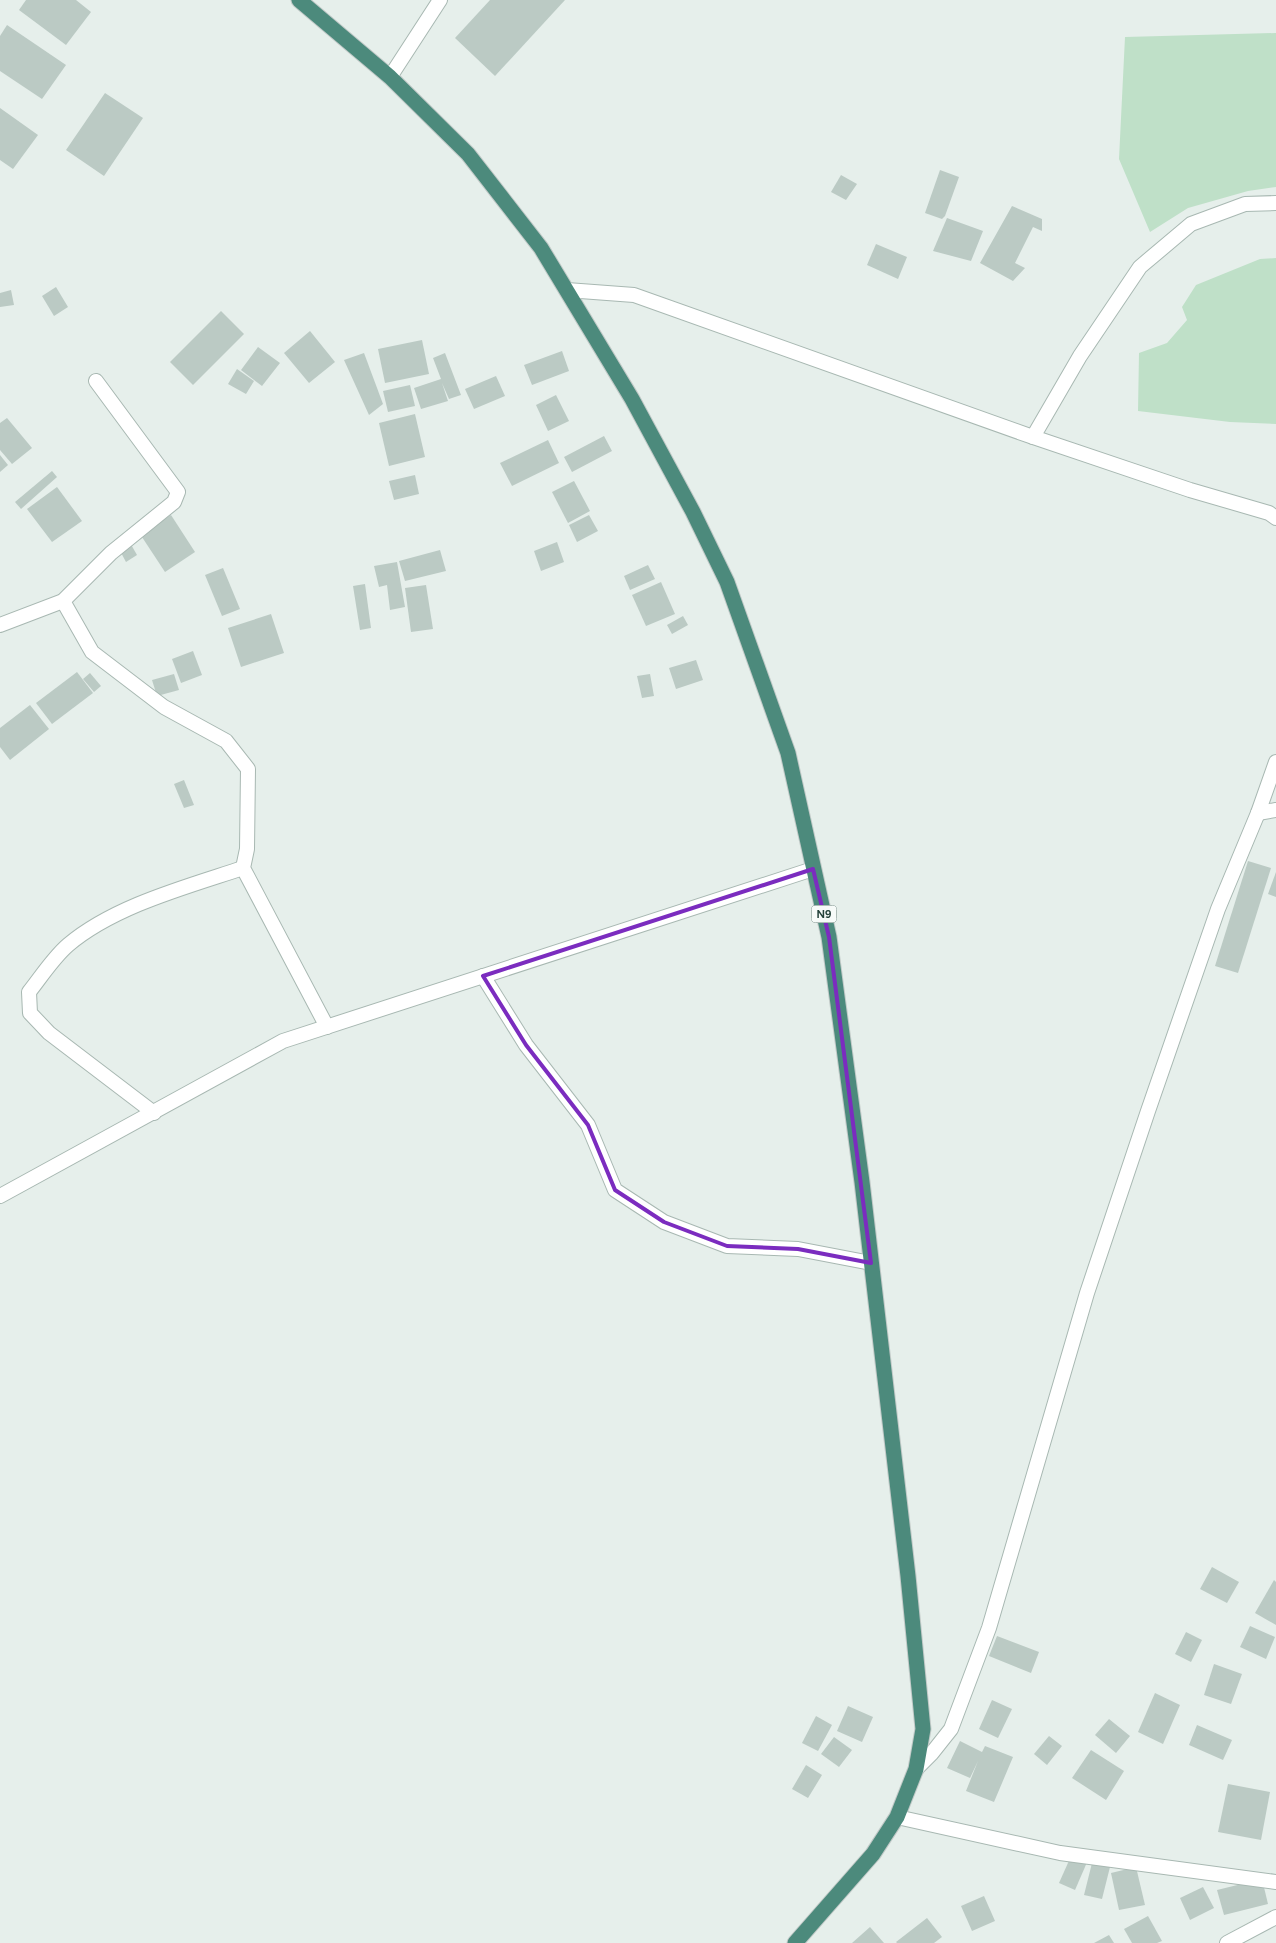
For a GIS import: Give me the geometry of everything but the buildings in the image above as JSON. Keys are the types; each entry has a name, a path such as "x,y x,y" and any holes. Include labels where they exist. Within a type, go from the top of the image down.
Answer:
{"highway":[{"name":"N9","path":"299,0 390,76 468,154 541,248 632,399 693,512 727,582 788,753 829,937 871,1263 908,1576 923,1729 916,1770 897,1817 873,1854 795,1943"}],"street":[{"path":"390,76 440,0"},
{"path":"1033,437 1080,356 1140,267 1191,224 1245,204 1276,203"},
{"path":"567,290 634,294 1033,437 1190,490 1269,513 1276,518"},
{"path":"0,625 63,601 112,553 174,502 178,492 96,381"},
{"path":"63,601 92,652 164,707 226,741 248,769 247,849 243,868 327,1026"},
{"path":"916,1770 951,1729 989,1628 1087,1293 1215,918 1258,813 1276,762"},
{"path":"1258,813 1276,810"},
{"path":"154,1113 49,1033 30,1013 28,992 67,946 101,922 159,897 243,868"},
{"path":"0,1196 283,1041 814,869"},
{"path":"483,976 526,1045 588,1125 615,1190 664,1222 727,1246 798,1250 871,1263"},
{"path":"897,1817 1060,1853 1276,1882"},
{"path":"1227,1943 1276,1917"}],"highlighted area":[{"path":"813,869 829,937 871,1263 798,1249 727,1246 664,1222 615,1190 588,1125 526,1045 483,976"}],"green space":[{"path":"1276,33 1276,187 1248,191 1188,208 1150,232 1119,159 1125,37"},
{"path":"1276,258 1276,424 1230,422 1138,411 1139,353 1167,343 1187,320 1182,307 1196,285 1260,259"}]}
